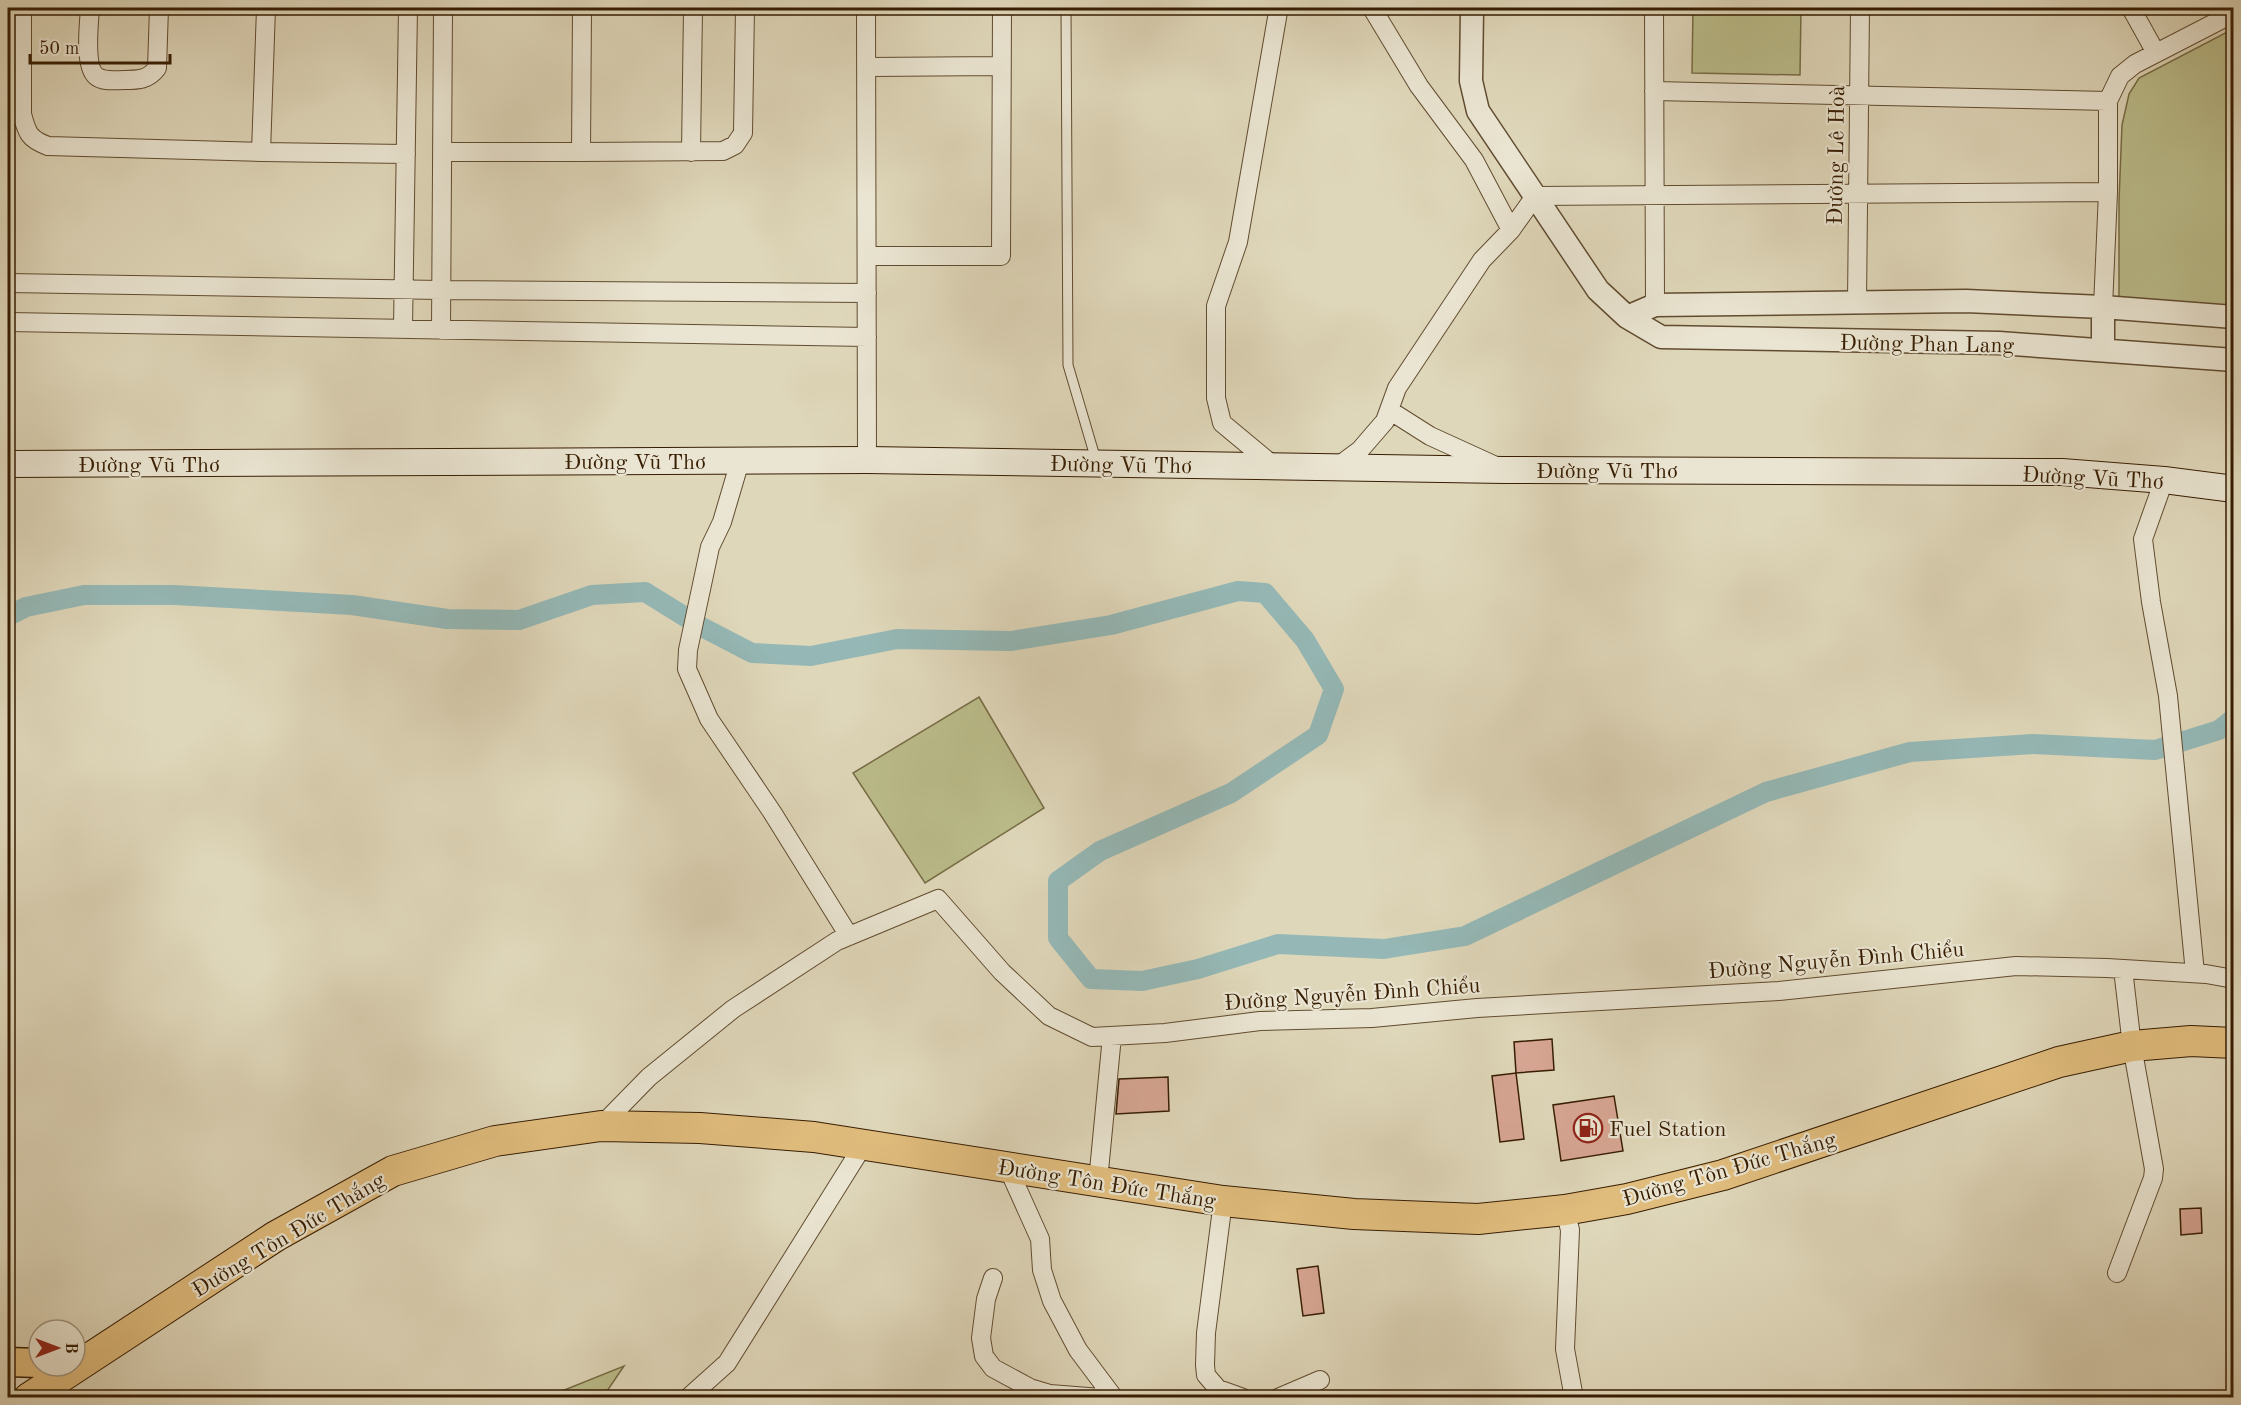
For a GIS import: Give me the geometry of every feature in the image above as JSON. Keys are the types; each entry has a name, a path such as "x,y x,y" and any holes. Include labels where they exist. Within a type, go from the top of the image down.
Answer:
{"highway":[{"name":"Đường Tôn Đức Thắng","path":"87,1356 276,1236 393,1172 495,1141 601,1126 700,1128 814,1137 1223,1201 1354,1214 1467,1218 1565,1210 1627,1199 1723,1175 2059,1062 2132,1046 2191,1041 2234,1043"},
{"name":"Đường Tôn Đức Thắng","path":"29,1398 56,1378"}],"main road":[{"name":"Đường Vũ Thơ","path":"8,464 867,460 1504,470 2062,472 2164,480 2234,489"},
{"path":"8,1362 27,1363"}],"street":[{"path":"21,8 22,114 26,129 33,140 48,146 406,154"},
{"path":"90,8 89,62 91,70 98,78 140,80 151,75 157,68 159,8"},
{"path":"261,152 267,8"},
{"path":"403,328 408,8"},
{"path":"441,330 443,8"},
{"path":"581,152 582,8"},
{"path":"691,152 693,8"},
{"path":"442,152 691,152 723,151 735,146 743,133 745,8"},
{"path":"866,8 868,67 867,460"},
{"path":"867,256 1001,256 1002,8"},
{"path":"1275,466 1222,423 1216,398 1216,306 1238,242 1278,12 1276,8"},
{"path":"1372,8 1419,86 1474,160 1511,230"},
{"name":"Đường Phan Lang","path":"1472,8 1471,81 1478,111 1598,290 1627,317 1661,337 2000,343 2234,360"},
{"path":"1654,8 1655,305"},
{"name":"Đường Lê Hoà","path":"1857,303 1860,8"},
{"path":"2131,8 2156,53"},
{"path":"2103,350 2108,192 2108,101 2120,75 2135,64 2233,9"},
{"path":"868,67 1002,66"},
{"path":"1654,91 2108,101"},
{"path":"1338,467 1360,450 1385,420 1397,388 1482,260 1511,230 1535,196 2108,192"},
{"path":"8,283 404,290 867,294"},
{"name":"Đường Phan Lang","path":"1627,317 1655,305 1966,301 2103,307 2234,317"},
{"path":"1857,303 1858,341"},
{"path":"8,322 867,337"},
{"path":"1389,410 1430,436 1504,470"},
{"path":"740,461 722,522 710,547 688,650 687,669 709,720 772,812 849,936"},
{"path":"2164,480 2143,539 2168,696 2195,973"},
{"name":"Đường Nguyễn Đình Chiểu","path":"601,1126 650,1077 733,1009 837,941 938,899 1002,972 1049,1016 1092,1036 1165,1033 1260,1021 1372,1018 1501,1007 1779,991 2016,966 2195,973 2234,979"},
{"path":"2117,1273 2153,1178 2154,1168 2132,1046 2123,969"},
{"path":"1098,1181 1112,1036"},
{"path":"688,1398 727,1363 864,1144"},
{"path":"1008,1168 1040,1239 1041,1270 1052,1301 1078,1350 1113,1398"},
{"path":"1223,1201 1204,1365 1206,1374 1218,1389 1244,1398"},
{"path":"1565,1210 1570,1230 1565,1349 1574,1398"},
{"path":"993,1278 986,1299 981,1338 984,1356 993,1368 1030,1388 1050,1394 1101,1398"},
{"path":"1278,1398 1320,1380"}],"lane":[{"path":"1066,8 1068,365 1097,464"}],"green space":[{"path":"1693,8 1801,8 1800,75 1692,73"},
{"path":"2233,29 2233,312 2119,298 2122,125 2129,94 2139,78"},
{"path":"979,697 1044,808 925,883 853,773"},
{"path":"624,1366 603,1397 547,1397"}],"building":[{"path":"1552,1039 1554,1070 1516,1073 1514,1042"},
{"path":"1516,1073 1524,1139 1500,1142 1492,1076"},
{"path":"1168,1077 1169,1111 1116,1114 1119,1079"},
{"name":"Fuel Station","path":"1614,1096 1623,1151 1561,1161 1553,1105"},
{"path":"2201,1208 2202,1233 2181,1235 2180,1209"},
{"path":"1318,1266 1324,1313 1303,1316 1297,1269"}],"waterway":[{"path":"8,616 26,607 84,595 175,595 352,605 447,619 519,620 592,595 645,592 700,626 752,653 811,656 897,639 1011,641 1111,625 1238,591 1265,593 1305,640 1334,689 1318,735 1231,793 1100,851 1058,881 1058,938 1091,979 1142,981 1198,969 1278,944 1384,949 1465,936 1766,792 1910,752 2033,744 2155,750 2219,730 2234,718"}],"place":[{"name":"Fuel Station","path":"1588,1128"}]}
